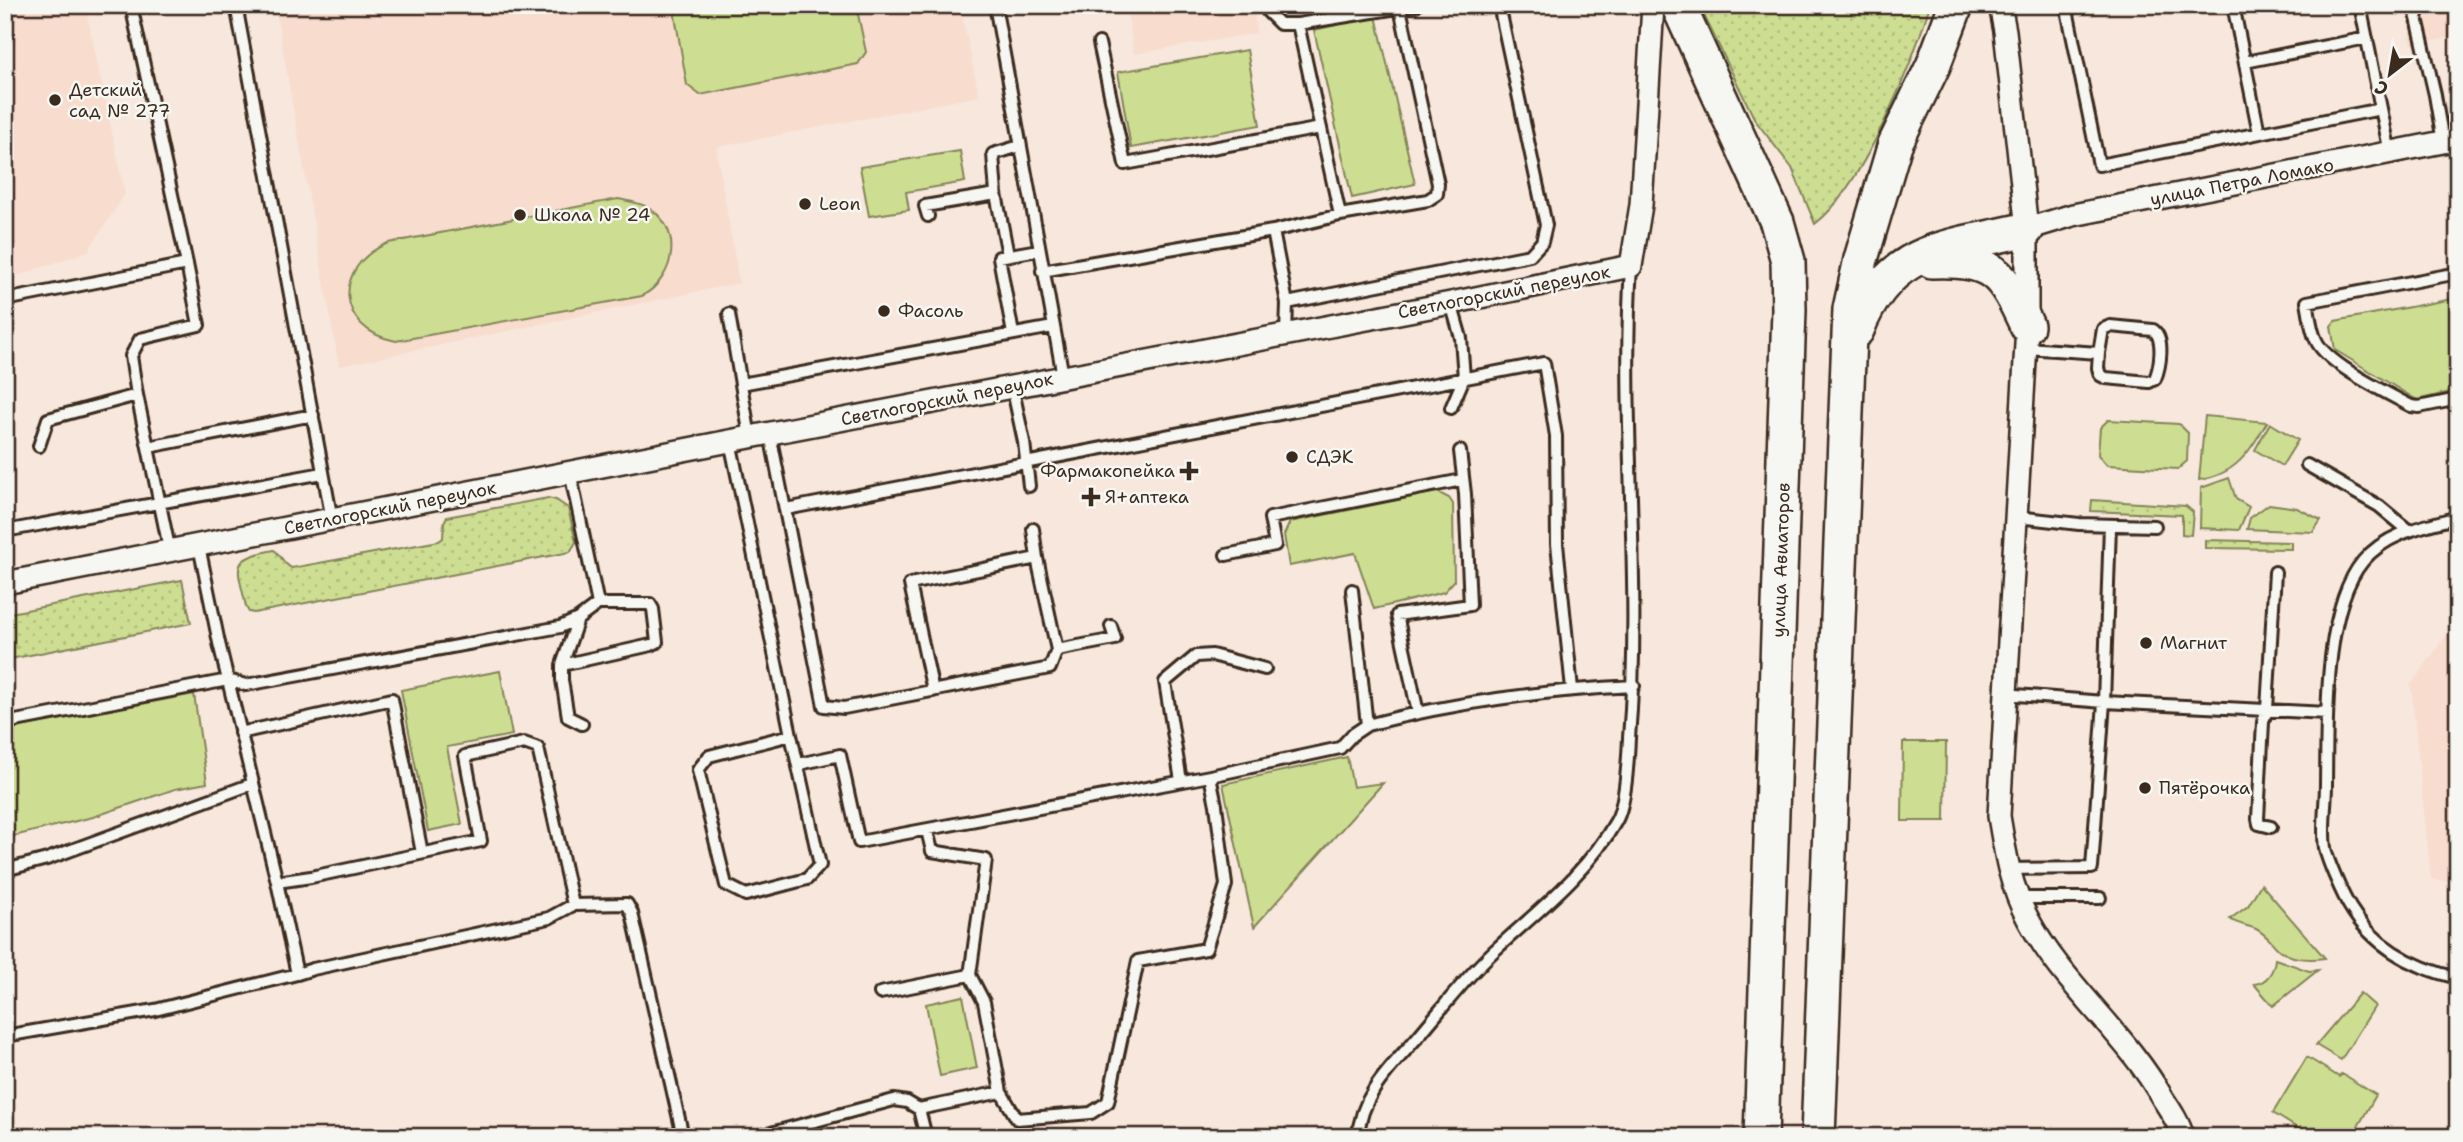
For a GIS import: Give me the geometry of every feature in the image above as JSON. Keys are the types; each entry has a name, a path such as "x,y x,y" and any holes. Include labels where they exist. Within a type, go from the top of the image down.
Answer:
{"main road":[{"name":"улица Авиаторов","path":"1678,5 1777,222 1787,261 1789,310 1760,1137"},
{"path":"1818,1137 1850,309 1861,259 1895,144 1933,66 1956,5"},
{"path":"1848,352 1873,295 1896,270 1937,249 2027,229"},
{"path":"1912,262 1964,260 1982,266 1998,276 2011,291 2027,337"}],"street":[{"name":"Светлогорский переулок","path":"5,583 1631,266 1641,205 1653,5"},
{"path":"2000,5 2027,229 2027,337 2004,694 1999,816 2007,864 2017,898 2029,921 2051,954 2151,1076 2183,1137"},
{"name":"улица Петра Ломако","path":"2027,229 2073,215 2450,140"}],"lane":[{"path":"131,5 199,325 140,339 131,356 170,552"},
{"path":"236,5 332,520"},
{"path":"995,5 1063,376"},
{"path":"1267,5 1268,12 1280,24 1298,24 1416,5"},
{"path":"1287,303 1530,255 1542,242 1546,225 1499,5"},
{"path":"2066,5 2099,166 2381,109"},
{"path":"2233,5 2259,133"},
{"path":"2360,5 2390,153"},
{"path":"2414,5 2435,94 2450,140"},
{"path":"1042,271 1272,231 1340,215 1428,200 1437,194 1438,184 1400,8"},
{"path":"1298,24 1340,215"},
{"path":"2245,62 2367,38"},
{"path":"1099,43 1125,164 1321,128"},
{"path":"1007,256 996,194 993,154 1020,146"},
{"path":"928,216 925,206 996,194"},
{"path":"1272,231 1287,303 1286,335"},
{"path":"1013,334 999,257 1038,250"},
{"path":"5,300 187,264"},
{"path":"1358,1137 1359,1118 1376,1084 1491,954 1576,877 1618,819 1626,776 1633,686 1628,313 1631,266"},
{"path":"2458,273 2307,302 2313,333 2322,351 2358,377 2412,406 2458,399"},
{"path":"1451,303 1461,338 1464,378 1451,408"},
{"path":"729,314 750,437 791,735 820,865 807,879 746,895 726,886 698,770 709,756 791,735"},
{"path":"2110,326 2153,330 2159,334 2158,373 2155,379 2148,382 2106,378 2100,375 2099,353 2103,329 2110,326"},
{"path":"741,384 1053,327"},
{"path":"2027,337 2099,353"},
{"path":"786,509 1544,363 1556,436 1557,544 1572,689"},
{"path":"1012,386 1024,442 1029,486"},
{"path":"39,446 48,419 137,396"},
{"path":"148,447 313,415"},
{"path":"750,437 786,509 824,706 844,708 1050,668 1057,650 1033,529"},
{"path":"1418,713 1397,615 1470,605 1465,494 1460,451"},
{"path":"2307,465 2379,506 2409,530"},
{"path":"570,472 598,604"},
{"path":"5,531 323,473"},
{"path":"1226,555 1275,545 1270,518 1462,480"},
{"path":"2017,517 2155,526"},
{"path":"2458,517 2409,530 2391,539 2363,561 2344,592 2334,629 2327,713 2325,849 2348,905 2364,929 2394,954 2424,968 2458,978"},
{"path":"2007,864 2092,869 2104,702 2110,525"},
{"path":"199,546 297,974"},
{"path":"933,691 910,583 1037,558"},
{"path":"2271,827 2259,824 2258,819 2275,572"},
{"path":"1352,590 1367,725"},
{"path":"5,723 228,680 246,685 560,627 578,619 598,604 650,604 653,608 657,642 562,665"},
{"path":"578,619 562,665 562,680 568,717 582,724"},
{"path":"1057,650 1115,639 1111,626"},
{"path":"1181,781 1166,682 1196,656 1212,655 1265,669"},
{"path":"799,764 840,755 859,842 1210,776 1340,748 1352,735 1367,725 1418,713 1572,689 1633,686"},
{"path":"2004,694 2104,702 2327,713"},
{"path":"240,733 392,699 422,853"},
{"path":"277,882 481,841 465,756 524,743 538,748 573,905"},
{"path":"927,830 932,850 986,860 970,975 984,1002 1001,1092 1017,1119 1091,1112 1108,1102 1138,961 1206,949 1226,885 1210,776"},
{"path":"5,870 47,859 252,784"},
{"path":"2017,898 2100,898"},
{"path":"5,1036 155,1010 297,974 549,918 573,905 627,905 632,913 682,1132 686,1137"},
{"path":"880,993 970,975"},
{"path":"756,1137 894,1100 906,1102 919,1109 1001,1092"},
{"path":"919,1109 926,1137"}],"shaded area":[{"name":"Детский сад № 277","path":"5,5 85,5 125,194 88,251 17,276 5,270"},
{"name":"Школа № 24","path":"275,5 960,5 979,96 716,147 739,283 339,366"},
{"path":"1126,5 1252,5 1257,33 1134,54"},
{"path":"2405,5 2458,5 2458,36 2412,45"},
{"path":"2458,619 2458,883 2431,879 2411,685"}],"green space":[{"path":"681,5 856,5 866,52 858,64 700,95 687,85 675,16 675,11"},
{"path":"1699,5 1930,5 1899,90 1868,154 1833,207 1815,224 1792,168 1755,120"},
{"path":"1376,16 1415,184 1352,198 1314,30"},
{"path":"1247,50 1260,125 1131,148 1118,72"},
{"path":"960,151 965,182 906,192 909,210 869,216 860,167"},
{"path":"618,199 645,206 658,215 671,239 668,265 662,277 654,288 642,296 396,341 376,335 362,324 352,311 348,296 350,281 357,266 370,253 388,243"},
{"path":"2458,298 2458,390 2417,400 2335,350 2331,326 2335,321"},
{"path":"2205,416 2267,422 2248,452 2232,467 2199,480"},
{"path":"2108,420 2179,424 2188,433 2187,461 2178,469 2107,465 2098,455 2100,428"},
{"path":"2270,423 2298,440 2282,466 2255,450"},
{"path":"2229,478 2236,499 2249,507 2239,530 2200,528 2201,488"},
{"path":"1437,492 1449,498 1453,504 1454,581 1444,592 1374,609 1355,553 1289,566 1284,535 1290,522"},
{"path":"548,498 568,508 576,542 570,552 254,613 249,612 246,607 239,567 242,561 259,553 274,550 292,568 439,541 443,538 447,517"},
{"path":"2092,500 2186,506 2193,512 2191,535 2182,534 2182,515 2091,511"},
{"path":"2269,504 2297,508 2321,520 2313,532 2247,529 2250,518"},
{"path":"2205,540 2291,542 2291,549 2205,548"},
{"path":"182,580 191,623 5,660 5,614"},
{"path":"500,671 512,735 447,747 462,824 428,831 401,690"},
{"path":"194,694 207,783 175,789 93,817 5,838 5,730"},
{"path":"1903,742 1946,742 1945,821 1902,821"},
{"path":"1347,757 1353,787 1383,783 1254,927 1223,784"},
{"path":"2261,884 2325,958 2306,959 2287,955 2259,931 2230,919 2248,906"},
{"path":"2275,959 2309,971 2318,970 2273,1006 2254,984 2269,976"},
{"path":"2360,993 2375,1006 2341,1060 2316,1045"},
{"path":"963,996 977,1068 940,1076 926,1004"},
{"path":"2307,1057 2376,1095 2352,1137 2304,1137 2305,1133 2273,1113"}],"place":[{"name":"Детский сад № 277","path":"55,100"},
{"name":"Leon","path":"805,204"},
{"name":"Школа № 24","path":"520,215"},
{"name":"Фасоль","path":"884,311"},
{"name":"СДЭК","path":"1292,457"},
{"name":"Фармакопейка","path":"1189,471"},
{"name":"Я+аптека","path":"1091,497"},
{"name":"Магнит","path":"2146,643"},
{"name":"Пятёрочка","path":"2145,788"}]}
